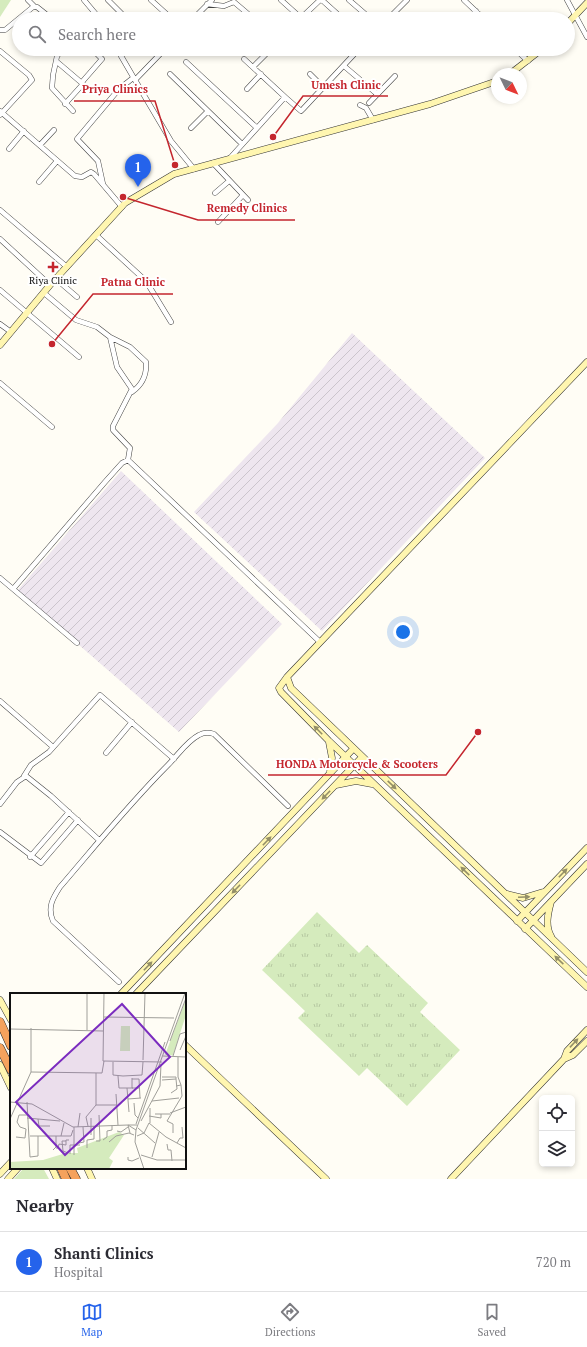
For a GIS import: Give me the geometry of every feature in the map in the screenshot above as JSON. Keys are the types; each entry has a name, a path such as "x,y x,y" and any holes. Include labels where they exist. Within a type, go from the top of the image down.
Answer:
{"highway":[{"path":"0,1022 10,1044"},
{"path":"0,1048 10,1068"},
{"path":"61,1169 66,1179"},
{"path":"71,1169 76,1179"}],"street":[{"path":"28,0 42,12"},
{"path":"84,0 94,12"},
{"path":"108,0 120,12"},
{"path":"151,0 164,12"},
{"path":"200,12 212,0"},
{"path":"281,0 293,12"},
{"path":"307,12 320,0 335,12"},
{"path":"349,0 363,12"},
{"path":"395,12 406,0"},
{"path":"464,0 476,11"},
{"path":"567,0 574,12"},
{"path":"208,4 224,6 234,2 246,12"},
{"path":"587,3 576,15 587,37"},
{"path":"26,12 35,7"},
{"path":"0,30 6,30 12,25"},
{"path":"0,51 32,80 1,112 78,178 92,173 122,207"},
{"path":"57,56 52,75 52,88 73,111"},
{"path":"65,104 79,90 82,82 102,59 99,56"},
{"path":"121,56 171,141 194,169"},
{"path":"104,185 98,160 77,138 119,89 134,80 159,56"},
{"path":"253,67 264,56"},
{"path":"244,59 301,111 353,56"},
{"path":"523,56 528,61"},
{"path":"518,68 534,56"},
{"path":"56,61 82,82"},
{"path":"186,62 256,127"},
{"path":"344,66 377,94"},
{"path":"170,74 242,144"},
{"path":"247,89 260,74"},
{"path":"311,74 324,86"},
{"path":"369,103 395,76"},
{"path":"0,345 56,279 122,207 148,188 174,174 437,102 491,83"},
{"path":"230,158 256,127 285,97"},
{"path":"360,105 366,108 373,120"},
{"path":"190,128 208,111"},
{"path":"40,145 54,130"},
{"path":"8,149 24,131"},
{"path":"39,182 57,161"},
{"path":"213,163 248,200"},
{"path":"215,193 229,181"},
{"path":"218,222 243,195"},
{"path":"0,210 67,267"},
{"path":"96,235 146,281 171,322"},
{"path":"0,239 50,286"},
{"path":"56,279 78,297"},
{"path":"0,290 28,312 79,357"},
{"path":"44,293 76,320 97,327 110,337 130,347 146,362 147,369 144,380 132,392 113,426 115,433 130,448 128,460"},
{"path":"0,324 11,332"},
{"path":"110,337 117,367 130,386 132,392"},
{"path":"587,362 280,685 281,692 354,766 587,987"},
{"path":"0,383 52,427"},
{"path":"128,460 320,642"},
{"path":"13,589 105,482 122,463 128,460"},
{"path":"0,578 77,643"},
{"path":"287,677 291,688 353,749 587,972"},
{"path":"0,804 24,776 31,765 44,756 53,747 99,696 105,699 174,759"},
{"path":"0,701 53,747"},
{"path":"106,753 132,722"},
{"path":"119,982 53,920 50,914 52,900 60,887 99,840 174,759 198,735 207,732 214,734 288,806"},
{"path":"329,741 332,758 332,768 329,775"},
{"path":"122,993 353,749"},
{"path":"137,993 362,757"},
{"path":"24,776 34,781 99,840"},
{"path":"336,785 347,782 363,781 375,785"},
{"path":"297,809 306,817"},
{"path":"30,857 69,812"},
{"path":"0,832 39,863 43,862 78,820"},
{"path":"517,921 587,848"},
{"path":"525,929 587,864"},
{"path":"504,893 512,897 523,898 545,892"},
{"path":"552,901 548,913 548,926 554,940"},
{"path":"0,1000 9,1013"},
{"path":"451,1179 564,1059 567,1051 587,1030"},
{"path":"564,1059 573,1055 587,1041"},
{"path":"186,1046 326,1179"},
{"path":"0,1065 3,1079 10,1087"},
{"path":"0,1174 10,1163"},
{"path":"8,1179 17,1169"},
{"path":"52,1169 57,1179"},
{"path":"87,1169 92,1179"}],"shaded area":[{"path":"352,333 485,458 322,631 194,512 278,423"},
{"path":"121,471 282,624 179,732 17,591"}],"green space":[{"path":"0,0 11,0 0,17"},
{"path":"317,912 359,953 367,945 428,1003 420,1012 460,1050 407,1106 367,1068 359,1076 298,1018 305,1011 262,970"},
{"path":"23,1169 44,1169 49,1179 14,1179"}],"place":[{"name":"Umesh Clinic","path":"273,137"},
{"name":"Priya Clinics","path":"175,165"},
{"name":"Shanti Clinics","path":"138,187"},
{"name":"Remedy Clinics","path":"123,197"},
{"name":"Riya Clinic","path":"53,267"},
{"name":"Patna Clinic","path":"52,344"},
{"name":"HONDA Motorcycle & Scooters","path":"478,732"}]}
